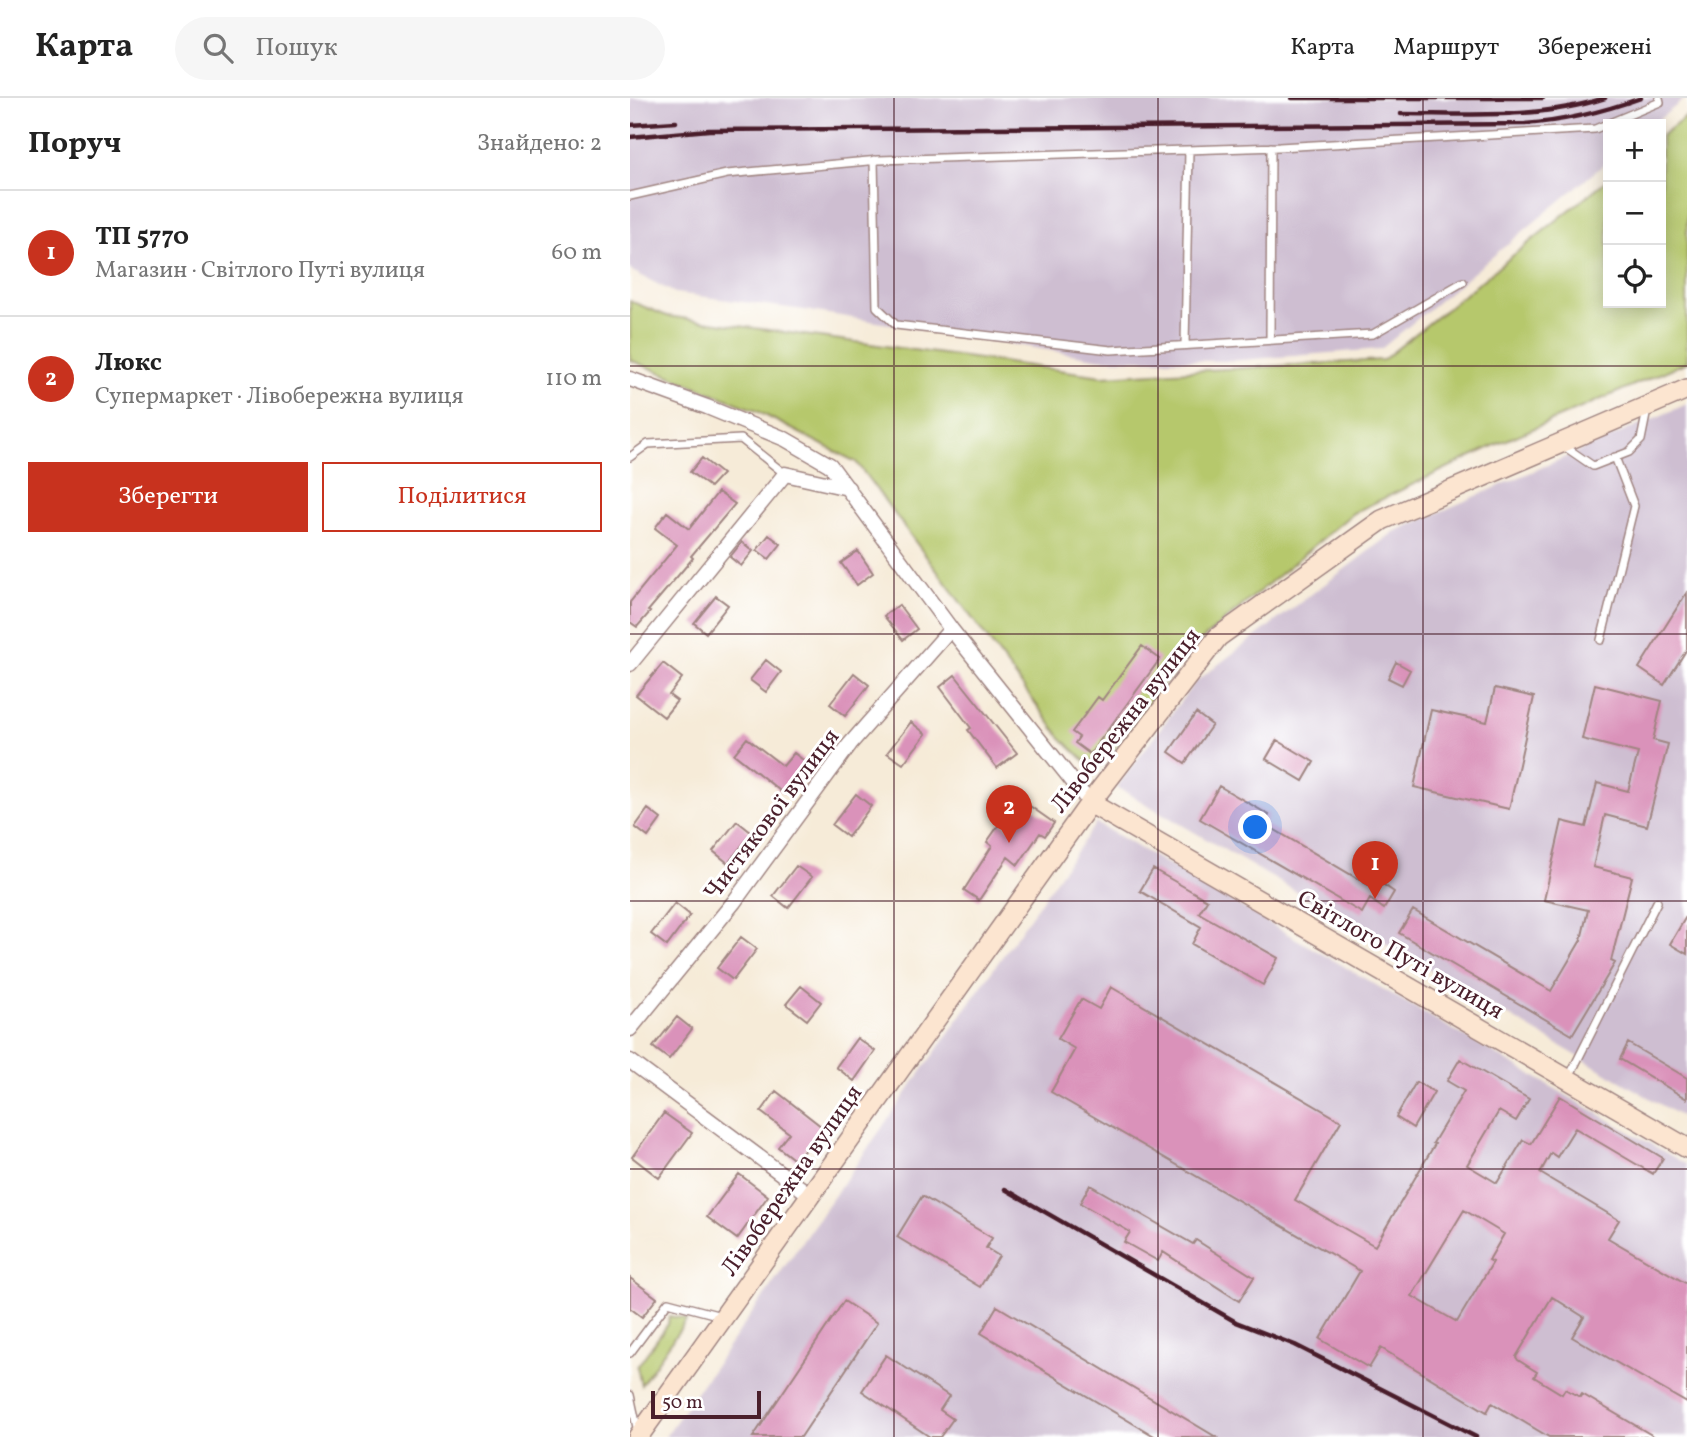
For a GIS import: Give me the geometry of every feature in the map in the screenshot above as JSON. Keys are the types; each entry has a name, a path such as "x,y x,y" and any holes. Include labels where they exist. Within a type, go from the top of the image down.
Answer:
{"main road":[{"name":"Лівобережна вулиця","path":"638,1436 1090,803 1218,637 1382,520 1687,389"},
{"name":"Світлого Путі вулиця","path":"1090,803 1687,1148"}],"street":[{"path":"630,379 785,439 830,465 951,629 1090,803"},
{"path":"630,664 785,474 848,488"},
{"name":"Чистякової вулиця","path":"630,1028 734,902 850,744 951,629"},
{"path":"630,1061 810,1195"}],"lane":[{"path":"630,196 727,174 874,160 1271,147 1595,129 1660,102 1659,98"},
{"path":"1270,340 1271,147"},
{"path":"1185,345 1189,150"},
{"path":"874,160 877,307 896,325 1111,350 1373,334 1463,282"},
{"path":"1560,443 1593,466 1629,452 1641,440 1648,406"},
{"path":"630,457 648,444 741,439 785,474"},
{"path":"1601,640 1634,506 1615,457"},
{"path":"1568,1079 1657,902"},
{"path":"630,1353 668,1302 724,1317"},
{"path":"630,1395 638,1436"}],"shaded area":[{"path":"630,98 1686,98 1659,119 1603,119 1603,165 1381,349 1229,361 1101,359 804,310 675,293 630,270"},
{"path":"1687,404 1687,1120 1117,787 1195,682 1394,532"},
{"path":"1096,823 1687,1165 1687,1437 665,1437"}],"green space":[{"path":"1687,116 1687,362 1493,446 1353,513 1186,653 1112,754 1086,762 1062,739 856,462 757,411 630,360 630,301 667,316 1102,376 1383,360 1603,183 1603,308 1666,308 1666,132"},
{"path":"669,1316 687,1319 641,1385 637,1367 668,1324"}],"building":[{"path":"702,458 722,474 710,487 690,472"},
{"path":"718,492 735,504 637,627 630,622 630,602 677,545 655,528 667,512 689,529"},
{"path":"769,535 781,544 769,559 757,550"},
{"path":"742,542 753,551 741,566 730,557"},
{"path":"858,551 873,573 857,585 841,563"},
{"path":"1687,592 1687,649 1664,685 1639,668"},
{"path":"716,596 728,605 706,633 694,623"},
{"path":"899,605 917,629 903,640 884,616"},
{"path":"1142,646 1160,659 1090,754 1075,743 1079,737 1072,732 1098,697 1102,700"},
{"path":"766,660 781,672 766,692 750,680"},
{"path":"1396,662 1410,670 1402,685 1388,678"},
{"path":"663,663 682,678 669,695 677,701 664,717 636,695"},
{"path":"854,673 869,685 845,716 830,704"},
{"path":"955,675 1017,753 997,768 940,687"},
{"path":"1595,684 1662,701 1653,740 1668,744 1647,826 1605,815 1593,867 1632,877 1611,961 1615,963 1572,1035 1399,933 1413,910 1551,991 1581,940 1588,910 1544,900 1562,821 1586,827 1597,783 1628,791 1638,753 1582,739"},
{"path":"1495,688 1534,697 1509,809 1414,787 1431,710 1487,722"},
{"path":"1196,713 1212,725 1185,763 1169,752"},
{"path":"911,722 926,734 903,764 887,753"},
{"path":"747,738 783,766 794,753 808,764 784,794 734,754"},
{"path":"1277,740 1314,762 1303,781 1266,759"},
{"path":"1219,786 1269,815 1265,824 1377,890 1381,883 1394,892 1384,909 1370,899 1362,913 1200,819"},
{"path":"856,794 871,806 848,837 832,825"},
{"path":"1027,804 1054,823 1045,836 1040,833 1018,865 1008,857 979,900 964,890 992,846 987,842 1001,822 1010,829"},
{"path":"648,809 661,819 648,837 635,827"},
{"path":"737,821 752,833 728,863 713,851"},
{"path":"796,866 812,877 788,908 773,896"},
{"path":"1153,869 1207,900 1199,913 1278,958 1263,985 1192,944 1201,927 1140,891"},
{"path":"675,903 690,915 667,946 651,934"},
{"path":"1687,915 1687,954 1670,944"},
{"path":"741,937 757,949 733,980 717,968"},
{"path":"801,986 821,1002 807,1020 786,1004"},
{"path":"1111,987 1341,1121 1295,1200 1375,1246 1464,1091 1447,1081 1460,1059 1529,1099 1516,1121 1499,1111 1467,1165 1497,1183 1523,1140 1531,1144 1560,1096 1663,1158 1653,1174 1575,1128 1557,1157 1551,1153 1540,1173 1619,1220 1608,1238 1687,1284 1687,1403 1572,1337 1584,1317 1552,1297 1516,1357 1518,1360 1537,1372 1534,1377 1562,1394 1565,1389 1580,1397 1582,1394 1655,1437 1549,1437 1492,1403 1487,1412 1381,1348 1369,1368 1320,1339 1360,1271 1051,1092 1075,1049 1058,1039 1081,999 1099,1009","holes":["1464,1210 1504,1234 1489,1260 1493,1262 1457,1322 1412,1296"]},
{"path":"677,1017 692,1029 669,1059 653,1047"},
{"path":"857,1038 875,1051 854,1081 836,1067"},
{"path":"1628,1043 1687,1078 1687,1099 1620,1059"},
{"path":"1416,1082 1434,1092 1413,1128 1396,1117"},
{"path":"776,1091 822,1127 796,1161 778,1147 789,1133 761,1112"},
{"path":"664,1113 692,1133 659,1178 632,1157"},
{"path":"739,1174 768,1196 737,1239 707,1217"},
{"path":"1090,1185 1193,1244 1196,1240 1254,1277 1239,1301 1163,1252 1158,1261 1124,1242 1130,1232 1080,1203"},
{"path":"922,1196 992,1238 986,1248 999,1256 980,1287 897,1237"},
{"path":"630,1278 657,1298 642,1317 630,1308"},
{"path":"844,1301 877,1323 801,1437 753,1437"},
{"path":"997,1306 1216,1437 1156,1437 981,1333"},
{"path":"886,1355 949,1396 940,1410 953,1419 940,1437 930,1437 862,1391"}],"railway":[{"path":"1292,98 1543,98"},
{"path":"1401,114 1530,112 1580,105 1605,98"},
{"path":"630,137 709,130 1525,124 1584,115 1641,98"},
{"path":"630,125 676,122"},
{"path":"1005,1189 1236,1322 1295,1345 1476,1437"}],"place":[{"name":"Люкс","path":"1009,843"},
{"name":"ТП 5770","path":"1375,899"}]}
